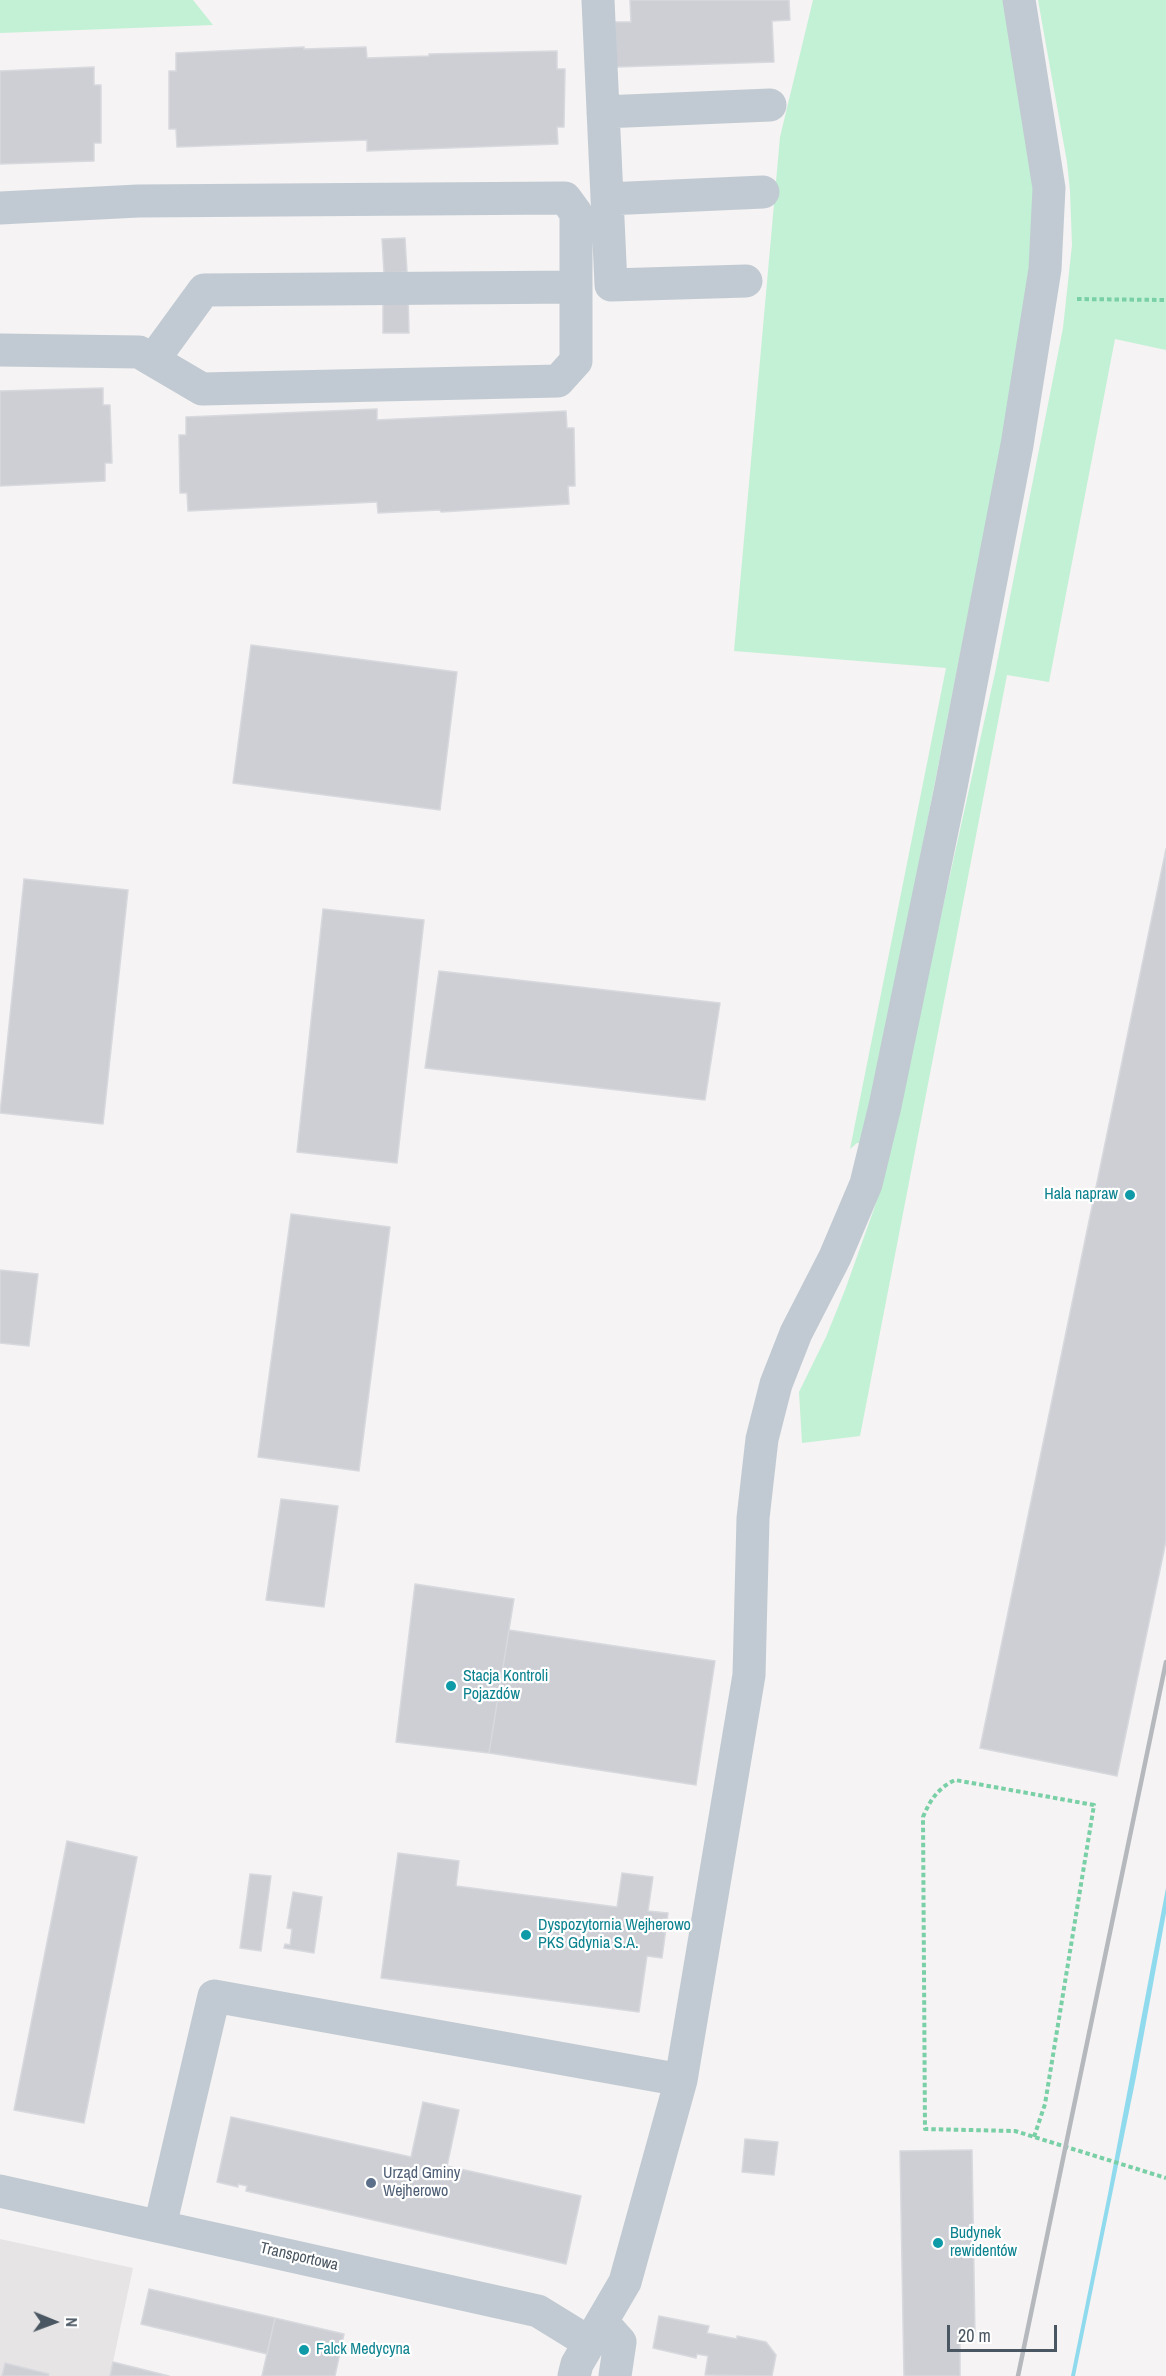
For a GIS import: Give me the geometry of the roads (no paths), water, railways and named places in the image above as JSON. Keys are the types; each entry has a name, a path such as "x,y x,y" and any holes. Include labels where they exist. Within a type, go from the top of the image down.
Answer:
{"street":[{"path":"598,0 611,285 746,281"},
{"path":"574,2376 578,2364 626,2282 681,2080 749,1675 753,1518 762,1439 776,1384 796,1333 836,1257 866,1184 885,1106 950,792 1017,445 1045,269 1049,188 1019,0"},
{"path":"603,112 770,105"},
{"path":"607,199 763,192"},
{"path":"0,208 138,201 565,198 576,213 576,360 558,381 202,388 139,352 0,350"},
{"path":"153,360 204,290 576,288"},
{"path":"160,2226 214,1996 681,2080"},
{"name":"Transportowa","path":"0,2191 538,2311 597,2333"},
{"path":"597,2333 620,2342 615,2376"}],"water":[{"path":"1166,1888 1166,1913 1136,2077 1075,2376 1071,2376 1108,2194"}],"railway":[{"path":"1018,2376 1166,1662"}],"place":[{"name":"Hala napraw","path":"1130,1195"},
{"name":"Stacja Kontroli Pojazdów","path":"451,1686"},
{"name":"Dyspozytornia Wejherowo PKS Gdynia S.A.","path":"526,1935"},
{"name":"Urząd Gminy Wejherowo","path":"371,2183"},
{"name":"Budynek rewidentów","path":"938,2243"},
{"name":"Falck Medycyna","path":"304,2350"}]}
